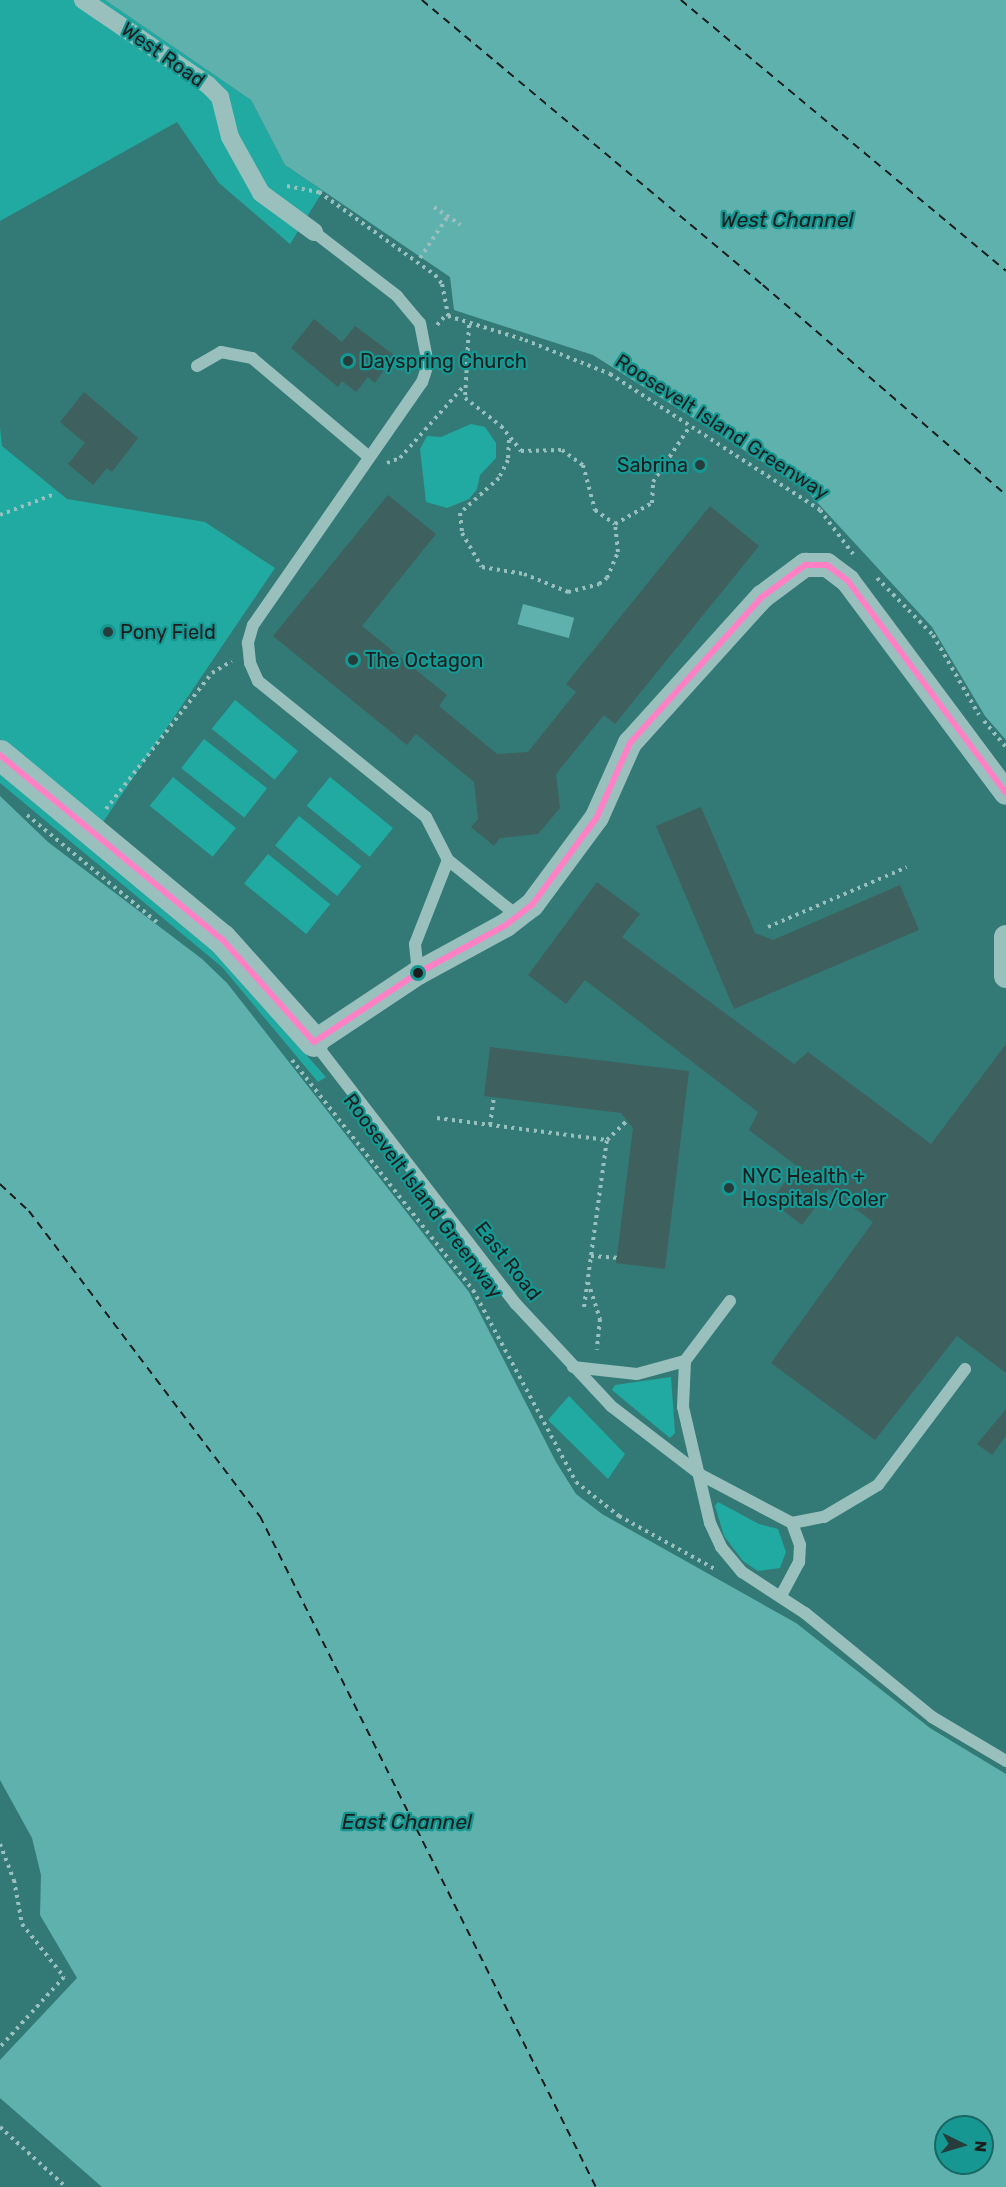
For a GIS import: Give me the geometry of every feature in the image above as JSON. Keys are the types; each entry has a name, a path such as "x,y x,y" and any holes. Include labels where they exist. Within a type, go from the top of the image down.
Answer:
{"street":[{"name":"West Road","path":"83,0 208,86 220,97 234,148 261,193 314,232"},
{"path":"0,755 222,939 314,1042 418,974 519,916 538,898 597,817 619,764 638,735 762,597 805,565 818,563 848,581 999,785 1006,812"},
{"path":"1006,937 1006,976"}],"lane":[{"path":"314,232 397,296 420,324 427,344 428,364 422,382 359,468 253,625 248,651 258,681 426,817 448,860 519,916"},
{"path":"197,366 221,352 252,358 368,456"},
{"path":"418,974 415,944 448,860"},
{"name":"East Road","path":"314,1042 516,1304 611,1406 701,1475 792,1523"},
{"path":"730,1300 685,1360 683,1407 701,1475 710,1523 728,1558 742,1572 805,1613 932,1716 1006,1761"},
{"path":"573,1367 637,1374 685,1360"},
{"path":"781,1596 799,1562 800,1545 792,1523 824,1517 878,1485 965,1369"}],"path":[{"name":"Roosevelt Island Greenway","path":"280,186 319,192 435,275 442,284 447,316 469,325 525,340 610,374 820,510 858,560"},
{"path":"434,207 462,225"},
{"path":"420,258 448,216"},
{"path":"469,325 465,398 501,426 521,451 562,450 583,465 595,510 615,524 618,552 607,578 599,584 560,591 524,574 482,567 462,532 460,513 499,478 508,460 510,439"},
{"path":"359,468 372,476 384,464 400,458 464,386"},
{"path":"615,524 646,509 652,502 654,482 690,426"},
{"path":"0,515 55,494"},
{"path":"873,574 933,634 980,716 1006,747"},
{"path":"102,814 213,673 248,651"},
{"path":"23,811 168,929"},
{"path":"768,927 907,867"},
{"name":"Roosevelt Island Greenway","path":"287,1052 473,1290 576,1482 619,1516 724,1574"},
{"path":"490,1125 494,1097"},
{"path":"437,1118 607,1140"},
{"path":"584,1307 607,1140 627,1121"},
{"path":"591,1256 617,1257"},
{"path":"588,1281 600,1319 597,1350"},
{"path":"0,1844 14,1880 22,1924 64,1977 0,2047"},
{"path":"0,2127 66,2187"}],"green space":[{"path":"0,0 105,0 251,100 285,165 323,191 290,244 219,183 177,122 0,221"},
{"path":"471,424 485,427 496,443 496,458 480,475 477,489 469,499 447,508 426,502 420,449 427,436 441,437"},
{"name":"Pony Field","path":"0,427 2,446 67,499 205,522 275,568 99,828 0,739"},
{"path":"235,700 298,751 275,780 212,729"},
{"path":"204,739 267,788 244,817 181,768"},
{"path":"0,773 199,935 326,1077 318,1082 222,967 0,783"},
{"path":"173,777 236,828 213,857 150,806"},
{"path":"330,777 393,828 370,857 307,806"},
{"path":"299,816 361,866 337,896 275,846"},
{"path":"268,854 330,904 306,934 244,884"},
{"path":"671,1377 675,1433 670,1438 612,1390 615,1385"},
{"path":"569,1396 625,1454 608,1479 548,1420"},
{"path":"718,1502 759,1524 778,1529 786,1552 780,1568 758,1571 743,1561 724,1536 715,1506"}],"water":[{"name":"West Channel","path":"105,0 1006,0 1006,740 985,716 932,627 804,488 593,355 454,310 450,277 285,165 251,100"},
{"path":"523,604 574,618 569,638 518,624"},
{"name":"East Channel","path":"0,796 48,842 202,959 227,983 469,1292 556,1462 576,1494 602,1514 796,1623 930,1728 1006,1774 1006,2187 102,2187 0,2098 0,2060 77,1978 40,1915 41,1875 32,1838 0,1780"}],"building":[{"name":"Dayspring Church","path":"314,319 342,342 355,326 394,355 375,383 368,377 356,392 342,381 338,387 291,348"},
{"path":"84,392 138,438 112,472 107,468 93,485 68,464 85,443 60,422"},
{"name":"The Octagon","path":"388,495 436,534 362,626 447,695 439,706 497,754 528,752 576,692 566,684 710,506 759,546 615,724 604,715 556,774 560,808 538,834 500,838 494,846 471,827 478,819 474,782 416,734 407,745 273,636"},
{"path":"701,807 755,933 773,940 900,885 919,930 734,1009 656,826"},
{"path":"597,882 640,914 622,937 794,1064 808,1052 931,1144 1006,1044 1006,1373 957,1336 875,1440 771,1363 873,1222 829,1189 802,1225 771,1201 797,1166 749,1130 758,1112 585,980 566,1004 528,975"},
{"path":"490,1047 689,1071 665,1269 616,1263 633,1128 621,1113 484,1096"},
{"path":"1006,1409 1006,1436 992,1455 977,1444"}],"ferry route":[{"path":"422,0 763,285 1006,495"},
{"path":"681,0 1006,271"},
{"path":"0,1184 29,1211 260,1516 596,2187"}],"transit line":[{"path":"0,755 222,939 314,1042 418,973 506,925 532,905 597,817 630,743 762,597 805,565 827,565 848,581 1006,793"}],"place":[{"name":"Dayspring Church","path":"348,361"},
{"name":"Sabrina","path":"700,465"},
{"name":"Pony Field","path":"108,632"},
{"name":"The Octagon","path":"353,660"},
{"name":"NYC Health + Hospitals/Coler","path":"729,1188"}]}
